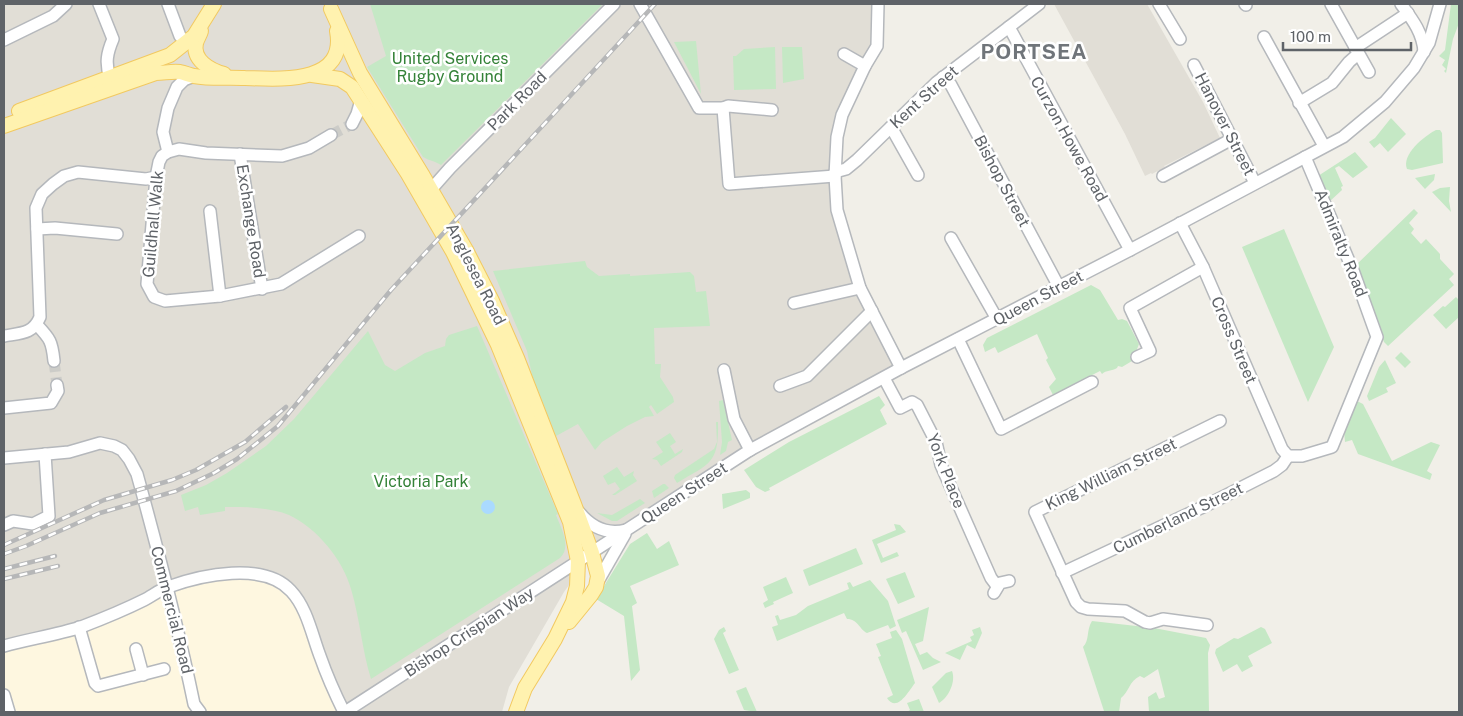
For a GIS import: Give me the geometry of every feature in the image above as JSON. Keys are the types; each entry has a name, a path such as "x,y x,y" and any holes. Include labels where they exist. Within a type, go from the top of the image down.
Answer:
{"main road":[{"path":"4,116 170,55 194,36 214,4"},
{"path":"4,126 156,73 182,72 194,76 275,79 312,75 326,67 338,51 338,40 331,6"},
{"name":"Anglesea Road","path":"331,6 352,56 427,195 498,345 570,522 578,561 577,586 573,602 567,614"},
{"path":"204,21 196,44 196,53 200,60 215,71 245,78"},
{"name":"Anglesea Road","path":"312,75 334,77 352,87 466,250 492,301 517,358 592,553 597,569 597,583"},
{"path":"516,712 525,688 583,589 587,565 592,553"},
{"path":"555,639 588,599 597,583"}],"street":[{"path":"4,40 53,16 66,4"},
{"path":"99,4 113,39 107,54 106,66 110,78"},
{"path":"168,4 180,36 187,43"},
{"name":"Park Road","path":"427,195 450,168 614,4"},
{"path":"640,4 699,108 723,108 728,106 772,110"},
{"path":"878,4 877,46 865,66 842,115 837,137 835,174 837,210 860,288 901,368"},
{"name":"Kent Street","path":"835,174 857,160 943,77 1039,4"},
{"path":"1159,4 1180,39"},
{"path":"1331,4 1368,72"},
{"name":"Queen Street","path":"592,553 750,450 901,368 1130,250 1343,136 1385,102 1405,80 1424,52 1436,23 1440,4"},
{"path":"1299,103 1332,83 1357,51 1405,8 1419,29 1424,52"},
{"path":"1419,29 1430,29 1436,23"},
{"name":"Curzon Howe Road","path":"1009,27 1130,250"},
{"path":"1264,37 1324,146"},
{"path":"844,54 865,66"},
{"name":"Hanover Street","path":"1194,65 1255,183"},
{"name":"Guildhall Walk","path":"194,76 184,80 177,87 168,108 163,132 168,152 162,156 159,162 156,177 147,284 154,297 165,301 220,296"},
{"name":"Bishop Street","path":"943,77 951,85 1059,287"},
{"path":"352,124 358,114 362,100"},
{"path":"723,108 729,184 835,174"},
{"path":"891,127 918,175"},
{"path":"168,152 178,149 206,153 282,156 302,150 331,135"},
{"path":"1163,176 1232,139"},
{"name":"Exchange Road","path":"240,154 262,288"},
{"name":"Admiralty Road","path":"1288,456 1302,456 1332,447 1377,340 1376,330 1354,273 1306,157"},
{"path":"4,336 31,330 37,325 40,316 36,208 42,194 64,176 78,172 146,179 156,177"},
{"path":"210,211 220,296 281,284 359,236"},
{"name":"Cross Street","path":"1180,223 1203,267 1282,449 1288,456"},
{"path":"37,229 55,228 117,234"},
{"path":"951,238 998,319"},
{"path":"1137,357 1150,351 1130,308 1203,267"},
{"path":"794,303 860,288"},
{"path":"780,386 807,376 872,310"},
{"path":"37,325 52,344 54,361"},
{"path":"958,340 1001,429 1092,382"},
{"path":"724,370 734,419 750,450"},
{"name":"York Place","path":"884,378 894,410 912,402 917,405 936,442 941,465 996,589 1002,582 1009,581"},
{"path":"4,408 52,403 58,391 57,385"},
{"name":"King William Street","path":"1062,573 1036,512 1220,421"},
{"name":"Commercial Road","path":"4,458 69,452 100,443 122,450 133,466 146,506 166,588 174,611 194,704 200,712"},
{"path":"4,525 13,521 33,524 49,516 44,454"},
{"name":"Cumberland Street","path":"1062,573 1203,507 1274,471 1282,465 1288,456"},
{"path":"574,504 584,518 598,528 612,532 630,529"},
{"path":"597,583 622,537 630,529"},
{"name":"Bishop Crispian Way","path":"345,712 592,553"},
{"path":"4,646 79,628 166,588 219,575 241,573 260,575 285,585 298,600 307,619 329,681 345,712"},
{"path":"1062,573 1076,602 1081,607 1096,610 1121,610 1150,623 1163,619 1207,625"},
{"path":"79,628 95,683 98,686 164,669"},
{"path":"136,649 143,675"},
{"path":"4,695 9,712"}],"shaded area":[{"path":"4,4 878,4 877,46 837,137 844,237 901,368 810,416 592,553 564,592 509,687 502,712 344,712 298,600 269,578 219,575 125,608 4,646"},
{"path":"1054,4 1147,4 1203,102 1220,138 1145,176 1125,134"},
{"path":"238,507 363,712 4,712 4,586"}],"green space":[{"name":"United Services Rugby Ground","path":"370,4 603,4 441,165 423,157 367,67 386,56"},
{"path":"1451,4 1459,4 1459,23 1453,39 1446,73 1444,71 1446,69 1442,65 1445,60 1439,56 1445,50"},
{"path":"696,41 701,94 674,42"},
{"path":"775,47 776,89 734,90 733,56 736,56 744,49"},
{"path":"782,47 802,47 804,79 783,83"},
{"path":"1391,118 1406,134 1388,152 1380,143 1374,148 1369,142 1375,138"},
{"path":"1436,130 1440,130 1442,133 1443,163 1412,170 1407,169 1407,158 1410,152 1420,141"},
{"path":"1355,152 1368,167 1353,178 1339,166 1335,168 1343,186 1341,187 1342,190 1329,202 1318,176"},
{"path":"1435,174 1434,180 1425,189 1415,178"},
{"path":"1450,187 1449,201 1451,212 1432,192 1440,188"},
{"path":"1414,209 1418,213 1409,223 1414,229 1411,233 1421,244 1426,239 1440,254 1440,259 1454,274 1449,279 1454,285 1388,346 1384,342 1355,266"},
{"path":"1284,229 1334,347 1308,402 1242,247"},
{"path":"585,261 587,267 599,276 690,272 694,276 696,292 706,291 710,326 654,328 655,364 661,364 660,377 673,397 674,402 657,414 651,405 649,407 654,416 645,417 627,426 602,442 595,450 578,424 556,436 532,375 527,351 493,271"},
{"path":"1091,285 1100,290 1118,320 1127,321 1139,344 1136,352 1130,355 1132,361 1122,367 1118,366 1102,374 1100,371 1053,395 1049,387 1056,379 1046,360 1048,358 1037,334 998,353 995,347 985,352 983,345 987,338"},
{"path":"1456,297 1459,300 1459,317 1446,329 1433,315"},
{"name":"Victoria Park","path":"477,326 558,514 556,515 563,531 565,548 560,558 371,679 354,600 347,578 335,556 319,536 289,515 274,510 225,507 225,511 200,515 198,507 185,511 181,495 206,485 227,473 266,446 294,419 368,331 385,365 395,371 425,353 445,346 449,335"},
{"path":"1401,352 1411,362 1405,368 1395,358"},
{"path":"1385,360 1396,383 1386,388 1388,392 1369,401 1367,396 1379,367"},
{"path":"879,396 885,405 880,410 887,424 769,488 770,490 765,492 756,487 744,470 789,442"},
{"path":"723,400 732,440 728,442 726,451 720,455 722,442 719,401"},
{"path":"1357,401 1363,404 1392,461 1431,442 1440,445 1427,471 1432,474 1430,480 1358,454 1352,440 1345,442 1344,431"},
{"path":"716,422 718,422 717,446 710,461 677,483 674,478 675,475 714,449 717,442"},
{"path":"670,433 676,442 670,446 675,454 683,449 682,452 661,466 657,460 652,459 663,452 656,442"},
{"path":"617,467 624,477 634,471 633,475 637,481 612,495 620,489 615,482 608,485 603,476"},
{"path":"663,484 669,488 654,498 652,491"},
{"path":"746,490 750,493 750,498 723,509 722,494"},
{"path":"640,499 645,503 617,521 612,521 597,513 612,515"},
{"path":"894,524 900,525 906,532 877,544 883,558 897,552 899,556 881,563 872,540 896,530"},
{"path":"647,533 657,549 669,541 679,565 630,586 637,603 632,606 640,670 631,681 624,616 596,599 630,544"},
{"path":"856,548 863,564 809,586 803,570"},
{"path":"905,572 915,597 898,604 886,579"},
{"path":"786,577 793,593 773,602 774,604 765,608 763,603 768,600 763,587"},
{"path":"870,580 888,601 896,626 890,629 888,625 867,633 856,622 847,619 844,613 777,641 772,627 778,625 775,616 778,615 780,620 796,615 808,606 849,589 847,583 850,582 853,587"},
{"path":"929,607 923,641 915,644 920,655 927,652 941,662 923,670 906,631 902,633 897,620"},
{"path":"1092,621 1154,628 1206,638 1210,645 1208,653 1209,712 1149,712 1148,697 1156,692 1159,699 1165,697 1158,669 1144,678 1140,676 1136,678 1121,698 1119,712 1104,711 1083,647 1087,641"},
{"path":"724,627 726,631 723,633 739,670 729,674 714,639 719,630"},
{"path":"980,627 982,633 975,649 967,645 960,660 945,653 972,641 970,637 974,635 972,630"},
{"path":"1261,627 1265,629 1272,643 1248,656 1253,666 1242,672 1237,664 1223,672 1215,653 1216,649 1234,638 1238,639"},
{"path":"896,630 902,639 915,683 902,700 895,703 887,698 893,695 878,657 881,656 876,644 892,638 890,632"},
{"path":"952,671 951,688 946,697 939,703 932,687 946,673"},
{"path":"746,687 757,712 744,710 736,691"},
{"path":"919,699 924,712 907,712 910,710 907,703"}],"water":[{"path":"485,500 491,500 495,507 491,514 485,514 481,510 481,504"}],"tunnel":[{"path":"331,135 352,124"},
{"path":"54,361 57,385"}],"railway":[{"path":"4,554 100,513 176,491 214,473 237,459 278,426 391,290 655,4"},
{"path":"4,545 104,500 172,480 196,470 245,442 286,407"},
{"path":"4,569 55,556"},
{"path":"4,579 58,566"}],"district":[{"name":"PORTSEA","path":"1034,51"}]}
